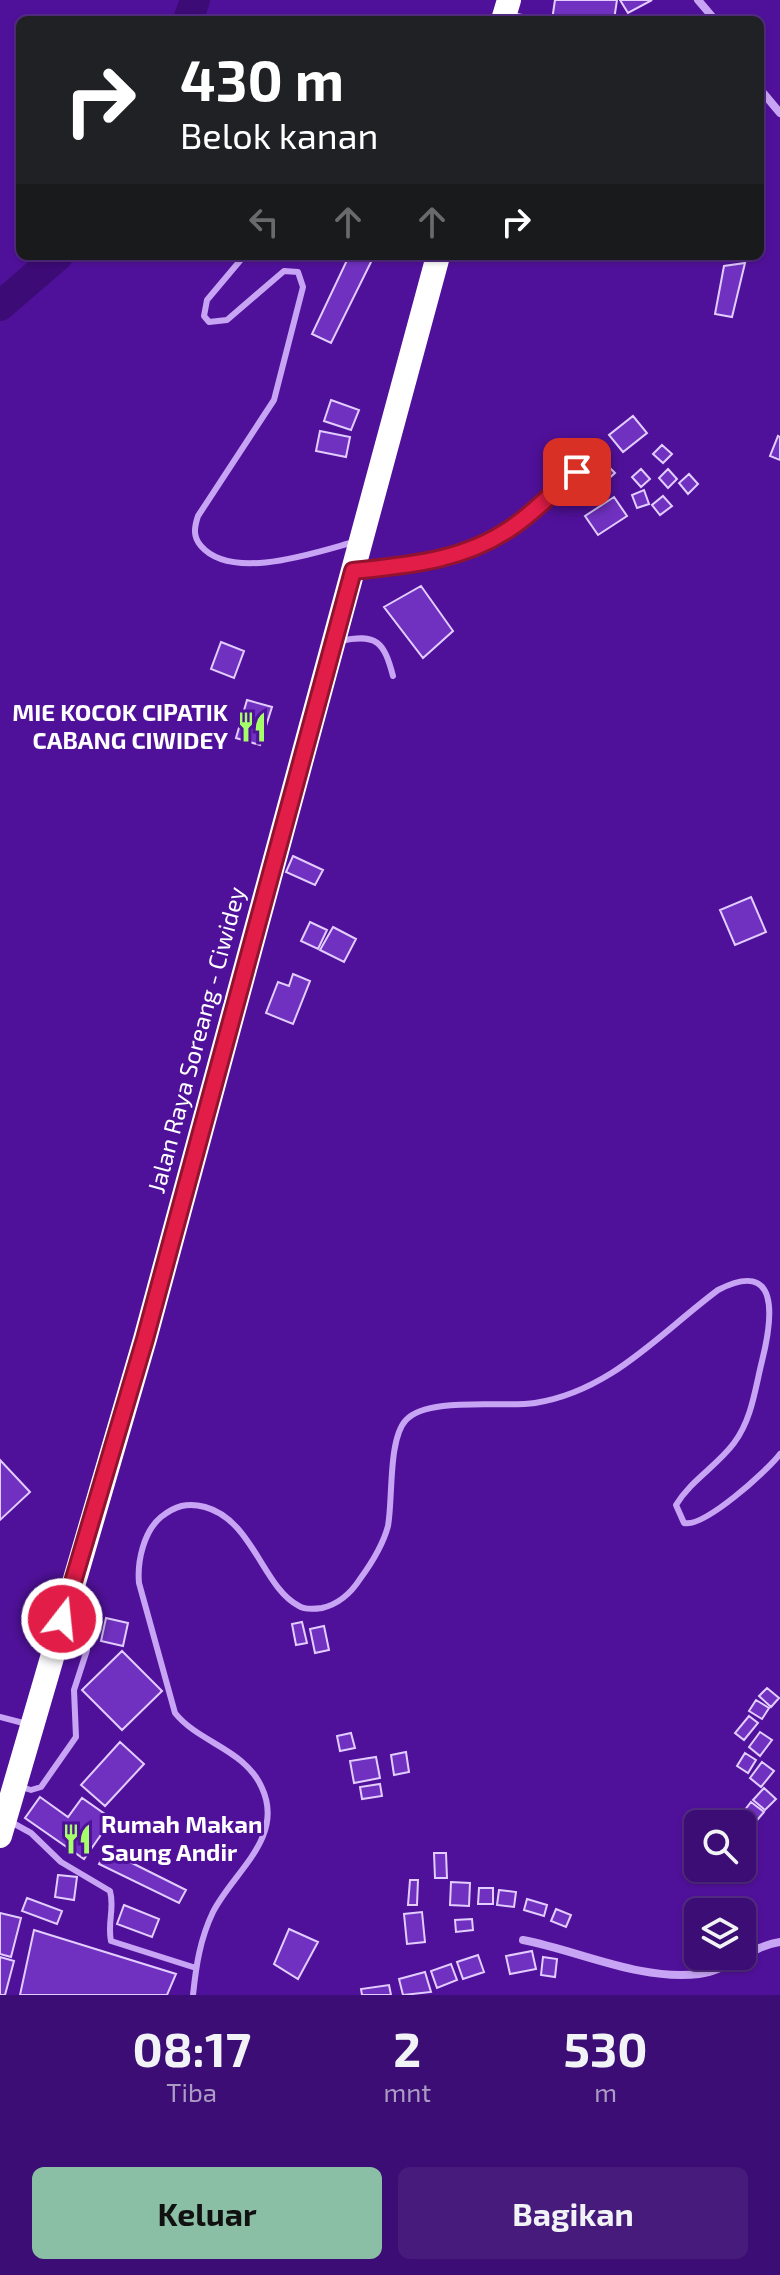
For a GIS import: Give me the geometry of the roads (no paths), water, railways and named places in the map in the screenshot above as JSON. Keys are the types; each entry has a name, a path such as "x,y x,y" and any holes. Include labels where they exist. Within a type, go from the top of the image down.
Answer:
{"highway":[{"name":"Jalan Raya Soreang - Ciwidey","path":"6,1806 33,1726 145,1339 437,260"}],"street":[{"path":"698,0 712,16"},
{"path":"764,94 780,113"},
{"path":"523,1940 669,1975 701,1974 724,1967 771,1943 780,1942"}],"lane":[{"path":"241,260 207,300 204,316 209,322 227,320 284,271 298,272 303,287 274,400 198,516 195,526 198,541 212,554 257,564 296,558 361,540"},
{"path":"353,571 426,563 472,550 512,528 577,472"},
{"path":"333,642 363,636 374,640 387,655 393,676"},
{"path":"193,1995 200,1943 214,1910 259,1847 268,1824 262,1788 241,1760 185,1726 175,1713 137,1568 151,1525 171,1509 191,1503 219,1511 242,1533 287,1596 299,1607 325,1607 341,1600 355,1587 372,1563 387,1529 399,1428 420,1409 537,1403 572,1393 607,1378 718,1290 751,1280 761,1282 769,1289 773,1301 771,1326 748,1418 734,1444 687,1487 676,1505 679,1516 684,1523 690,1524 703,1519 769,1468 780,1454"},
{"path":"87,1650 74,1690 76,1737 41,1787 6,1806 61,1862 110,1891 113,1901 108,1926 111,1941 196,1968"},
{"path":"0,1717 33,1726"}],"waterway":[{"path":"189,16 195,0"},
{"path":"0,306 53,260"}],"place":[{"name":"MIE KOCOK CIPATIK CABANG CIWIDEY","path":"252,727"},
{"name":"Rumah Makan Saung Andir","path":"77,1839"}]}
